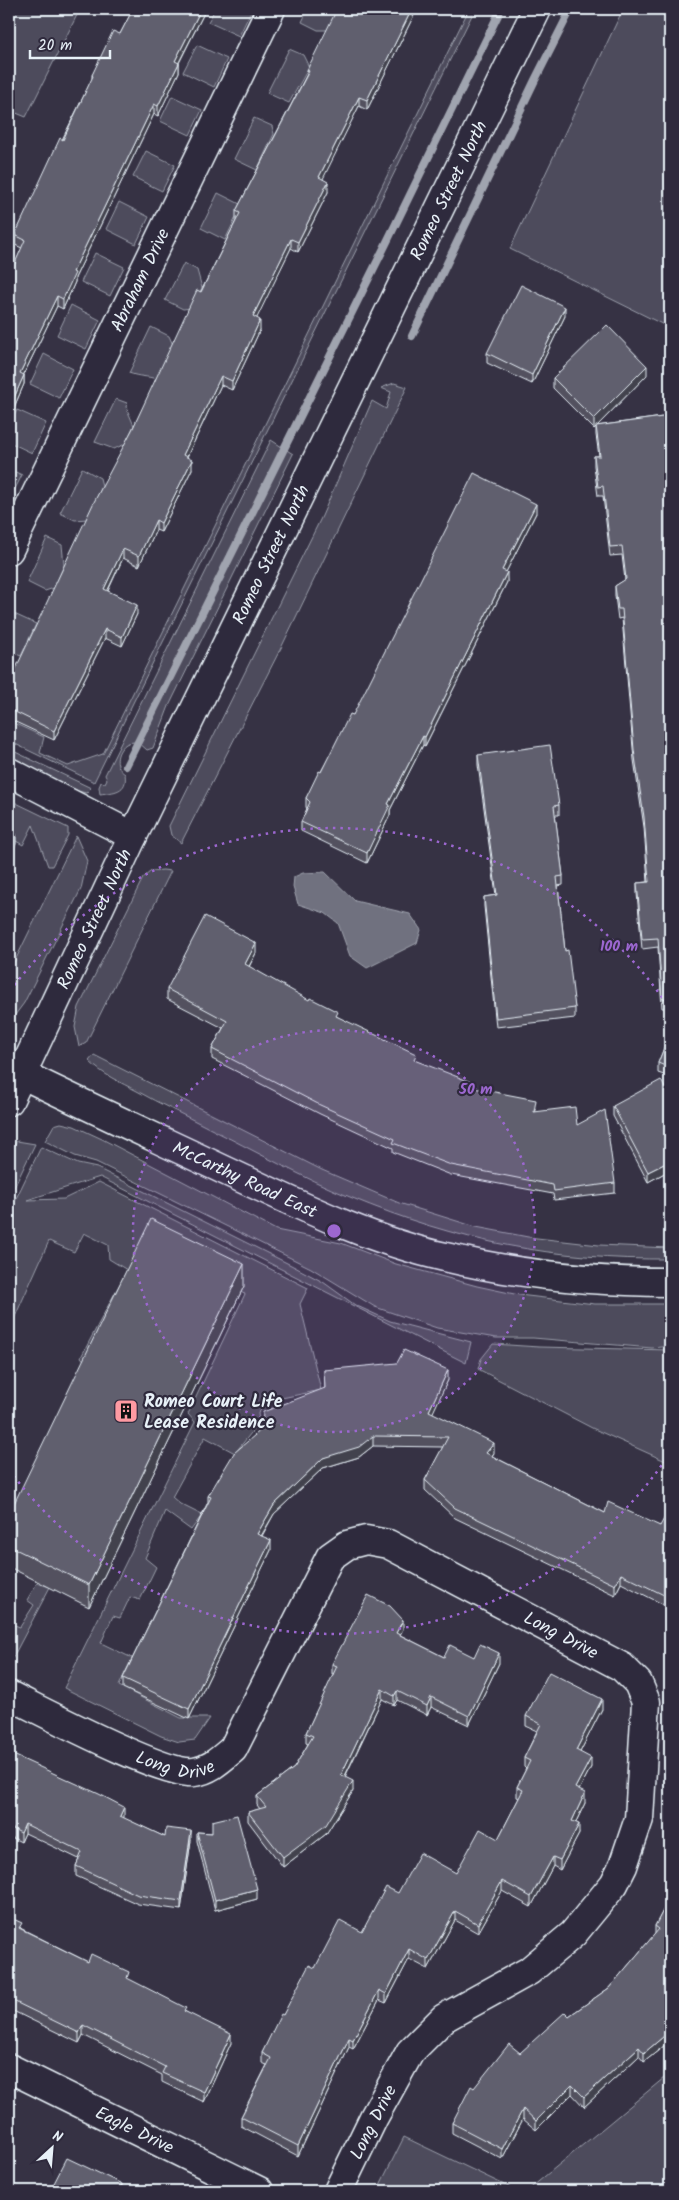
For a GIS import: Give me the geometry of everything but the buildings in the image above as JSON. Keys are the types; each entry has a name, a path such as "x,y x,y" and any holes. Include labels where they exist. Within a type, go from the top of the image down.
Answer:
{"street":[{"name":"Abraham Drive","path":"9,550 271,9"},
{"name":"Romeo Street North","path":"9,1101 15,1071 133,836 537,9"},
{"path":"9,772 133,836"},
{"name":"McCarthy Road East","path":"15,1071 263,1188 360,1230 444,1257 517,1272 606,1282 670,1282"},
{"name":"Long Drive","path":"9,1695 140,1758 181,1771 193,1773 205,1770 233,1749 330,1557 347,1545 366,1540 388,1544 622,1666 638,1683 646,1702 639,1819 623,1866 614,1884 573,1934 529,1971 444,2018 410,2052 374,2117 338,2191"},
{"name":"Eagle Drive","path":"9,2068 259,2191"}],"shaded area":[{"path":"9,9 80,9 26,117 9,110"},
{"path":"215,9 252,9 239,36 208,22"},
{"path":"308,9 339,9 328,30 318,30 302,22"},
{"path":"469,9 475,9 94,782 9,741 9,721 44,737 40,753 68,766 103,754"},
{"path":"623,9 670,9 670,328 510,249"},
{"path":"197,45 227,59 214,87 183,72"},
{"path":"289,49 303,55 309,67 289,103 267,93"},
{"path":"172,96 202,110 190,135 160,121"},
{"path":"254,118 272,126 274,134 257,170 234,159"},
{"path":"146,151 175,165 162,191 133,177"},
{"path":"218,193 242,205 225,240 201,228"},
{"path":"119,202 149,217 136,244 106,229"},
{"path":"95,253 124,267 110,296 81,282"},
{"path":"184,263 197,270 202,288 191,308 183,309 165,300"},
{"path":"71,305 100,320 86,349 57,335"},
{"path":"151,327 169,336 173,345 157,379 129,373"},
{"path":"44,354 73,369 59,398 30,384"},
{"path":"394,383 407,387 283,644 181,843 171,835 169,826 322,516 372,401 386,409 391,392 381,388"},
{"path":"116,399 127,403 126,407 135,428 127,443 114,449 95,442"},
{"path":"17,410 46,423 32,453 9,442 9,427"},
{"path":"271,440 293,454 169,706 153,748 147,750 138,742 130,742 122,747 117,759 121,771 125,774 124,784 119,790 100,794 99,787 101,782 105,783 107,779 105,775"},
{"path":"82,468 100,478 102,486 87,519 75,520 60,513"},
{"path":"9,469 22,475 9,501"},
{"path":"47,538 62,545 64,565 54,588 45,591 27,582"},
{"path":"12,613 36,624 21,656 9,651 9,619"},
{"path":"9,749 91,788 86,793 78,791 9,756"},
{"path":"10,800 68,828 68,835 52,866 48,866 33,825 23,845 9,837"},
{"path":"76,836 87,861 81,889 24,1003 15,1015 9,1019 9,973"},
{"path":"151,871 171,871 86,1043 79,1047 75,1027 79,1007 143,878"},
{"path":"94,1055 322,1170 399,1203 476,1227 528,1237 599,1245 670,1248 670,1259 586,1256 546,1252 468,1237 390,1213 296,1172 118,1081 89,1061"},
{"path":"61,1123 74,1126 102,1139 276,1230 341,1243 396,1264 477,1286 519,1295 595,1304 670,1304 670,1346 652,1348 533,1338 496,1338 437,1328 375,1307 311,1268 96,1162 75,1156 45,1141 54,1125"},
{"path":"17,1141 35,1144 9,1198 9,1151"},
{"path":"41,1147 78,1164 97,1168 291,1265 323,1282 355,1305 390,1321 471,1342 466,1363 100,1177 27,1200 64,1199 99,1182 308,1288 300,1304 321,1390 272,1400 258,1413 259,1423 235,1453 205,1437 172,1497 180,1504 202,1515 191,1530 165,1511 145,1558 156,1567 140,1600 130,1597 120,1618 113,1616 101,1643 132,1658 119,1686 181,1718 210,1718 195,1740 179,1742 161,1736 64,1688 195,1422 188,1414 245,1294 149,1257 87,1364 81,1357 127,1270 109,1259 108,1245 84,1233 74,1252 49,1241 9,1330 9,1213"},
{"path":"493,1344 670,1350 670,1463 592,1428 478,1369 481,1359"},
{"path":"37,1583 50,1587 11,1661 9,1660 9,1623 20,1627 34,1605 27,1600"},
{"path":"670,2073 670,2191 527,2191"},
{"path":"404,2137 517,2191 377,2191"}],"water":[{"path":"325,872 355,901 410,914 421,930 417,943 367,968 350,956 338,923 325,913 298,904 293,887 294,877 303,873"}],"waterway":[{"path":"126,766 501,9"},
{"path":"412,336 571,9"}],"place":[{"name":"Romeo Court Life Lease Residence","path":"126,1411"}]}
